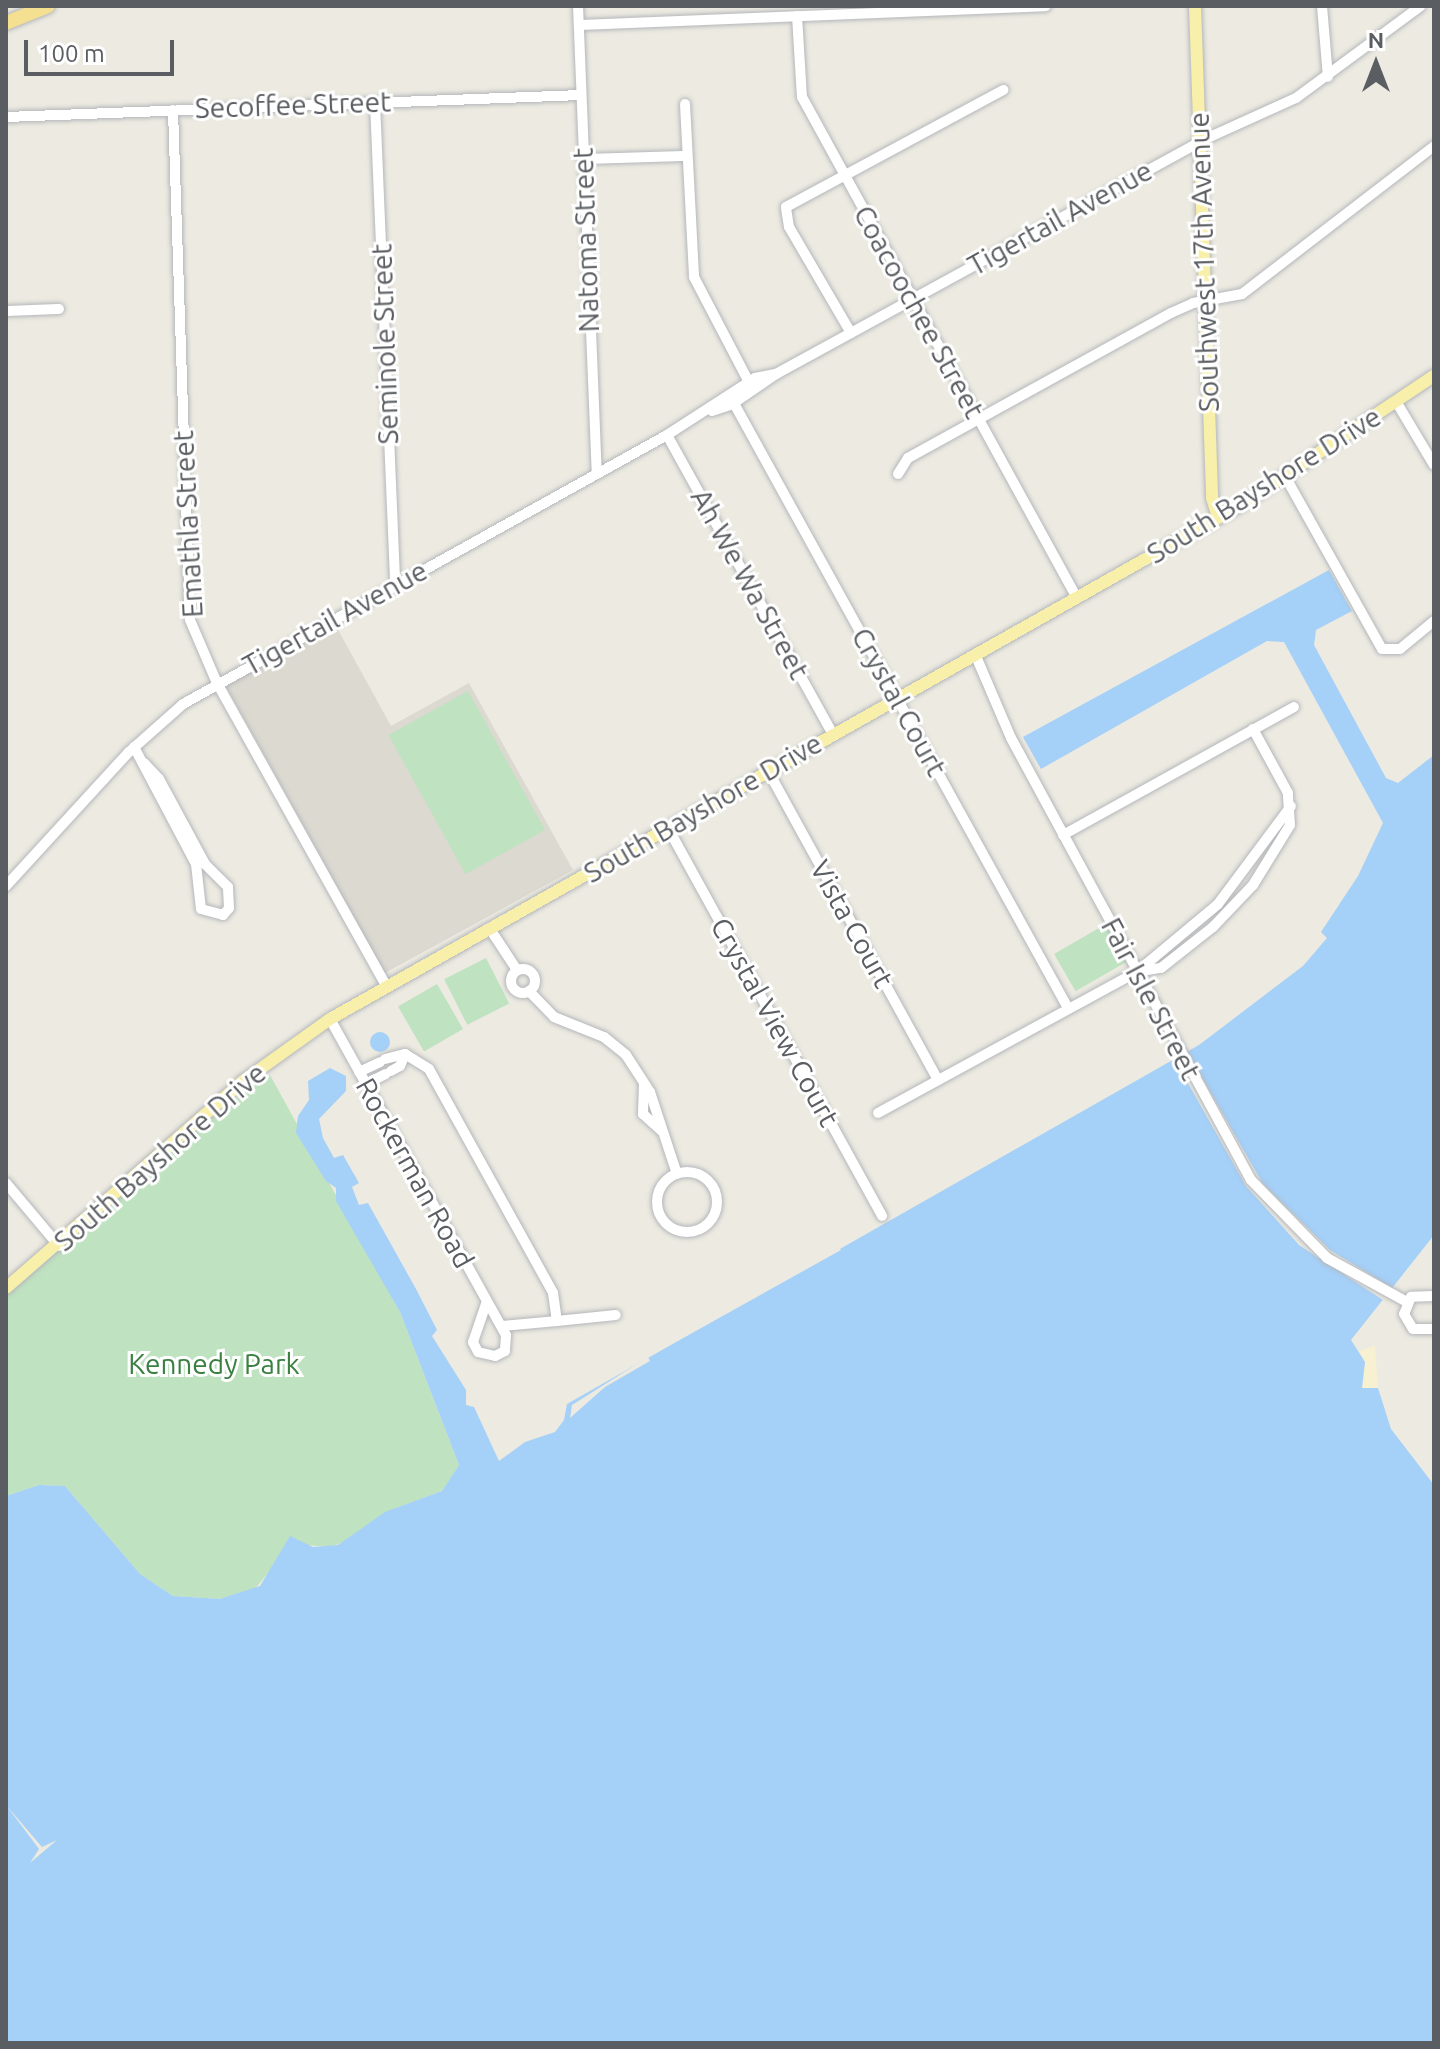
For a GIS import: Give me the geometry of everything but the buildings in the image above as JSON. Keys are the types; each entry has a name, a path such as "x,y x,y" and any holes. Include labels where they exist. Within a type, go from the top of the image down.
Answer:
{"highway":[{"path":"6,23 48,6"}],"main road":[{"name":"Southwest 17th Avenue","path":"1195,6 1212,498 1218,518"},
{"name":"South Bayshore Drive","path":"6,1288 59,1246 215,1105 330,1019 767,769 1218,518 1286,478 1434,376"}],"street":[{"name":"Natoma Street","path":"578,6 597,474"},
{"path":"579,25 1046,6"},
{"path":"1322,6 1328,77"},
{"name":"Tigertail Avenue","path":"6,886 134,747 170,714 217,683 732,400 751,386 1201,141 1278,108 1328,77 1421,6"},
{"name":"Coacoochee Street","path":"797,16 801,93 1077,598"},
{"path":"851,333 784,214 791,202 1003,90"},
{"name":"Secoffee Street","path":"6,117 581,95"},
{"name":"Seminole Street","path":"375,102 395,585"},
{"path":"685,104 694,277 751,386"},
{"name":"Emathla Street","path":"173,110 188,607 195,635 217,683 386,986"},
{"path":"898,474 908,458 1171,313 1205,301 1242,294 1434,146"},
{"path":"583,159 686,156"},
{"path":"6,311 59,309"},
{"name":"Crystal Court","path":"732,400 1068,1008"},
{"path":"1397,403 1434,465"},
{"name":"Ah We Wa Street","path":"667,435 832,733"},
{"path":"1286,478 1378,644 1388,651 1403,647 1434,621"},
{"name":"Fair Isle Street","path":"975,654 1007,730 1233,1152 1276,1210 1327,1258 1407,1302"},
{"path":"1063,835 1294,707"},
{"path":"878,1113 1138,971 1161,968 1180,956 1240,900 1286,834 1293,818 1291,806 1253,729"},
{"path":"134,747 198,870 199,905 208,914 223,915 230,902 228,887 205,864 159,779 144,763"},
{"name":"Vista Court","path":"767,769 938,1080"},
{"name":"Crystal View Court","path":"668,828 882,1216"},
{"path":"6,870 18,873"},
{"path":"490,929 517,970 533,974 529,991"},
{"path":"517,970 511,978 513,988 529,991 554,1017 615,1044 644,1084 677,1174"},
{"name":"Rockerman Road","path":"330,1019 486,1304 502,1326"},
{"path":"366,1084 400,1066 405,1054"},
{"path":"359,1072 382,1060 405,1054 426,1065 553,1293 557,1321"},
{"path":"677,1174 701,1175 716,1193 716,1212 701,1229 673,1229 658,1213 659,1191 677,1174"},
{"path":"6,1183 59,1246"},
{"path":"1434,1296 1417,1294 1407,1302 1408,1325 1419,1332 1434,1329"},
{"path":"486,1304 474,1337 478,1352 495,1356 505,1351 502,1326 616,1315"}],"shaded area":[{"path":"336,626 391,726 469,683 573,870 385,973 226,686"}],"green space":[{"path":"468,691 545,830 465,874 388,735"},
{"path":"1106,924 1128,961 1076,991 1054,954"},
{"path":"486,958 509,1003 467,1025 444,979"},
{"path":"437,984 463,1029 424,1052 398,1006"},
{"name":"Kennedy Park","path":"270,1075 400,1312 459,1465 442,1491 394,1509 346,1541 331,1547 306,1545 281,1557 254,1590 220,1599 173,1596 140,1574 65,1486 39,1485 6,1496 6,1292 227,1105"}],"sand":[{"path":"1375,1346 1378,1388 1362,1389 1365,1362 1359,1351"}],"water":[{"path":"1329,570 1352,611 1316,630 1314,645 1386,778 1398,783 1434,755 1434,1235 1351,1340 1365,1362 1362,1388 1378,1388 1391,1429 1434,1485 1434,2043 6,2043 6,1496 39,1485 65,1486 140,1574 173,1596 220,1599 260,1586 290,1536 313,1547 338,1545 385,1512 442,1491 459,1465 400,1312 336,1201 336,1188 326,1181 296,1133 298,1116 309,1100 308,1081 330,1068 346,1076 346,1091 319,1119 323,1138 334,1158 343,1155 359,1183 352,1187 359,1205 368,1203 416,1289 437,1330 432,1336 466,1390 466,1405 474,1407 499,1461 525,1442 555,1432 564,1420 567,1404 1199,1045 1303,966 1327,938 1321,932 1358,876 1383,823 1284,642 1267,641 1041,769 1023,737"},
{"path":"380,1032 387,1035 390,1042 387,1049 380,1052 373,1049 370,1042 373,1035"}],"pier":[{"path":"1185,1048 1263,1184 1330,1250 1392,1288 1383,1300 1299,1245 1246,1186 1172,1055"},
{"path":"839,1248 841,1250 658,1352 745,1302"},
{"path":"648,1357 650,1361 605,1387 570,1418 572,1405"},
{"path":"6,1805 42,1847 57,1840 30,1863 39,1849"}]}
